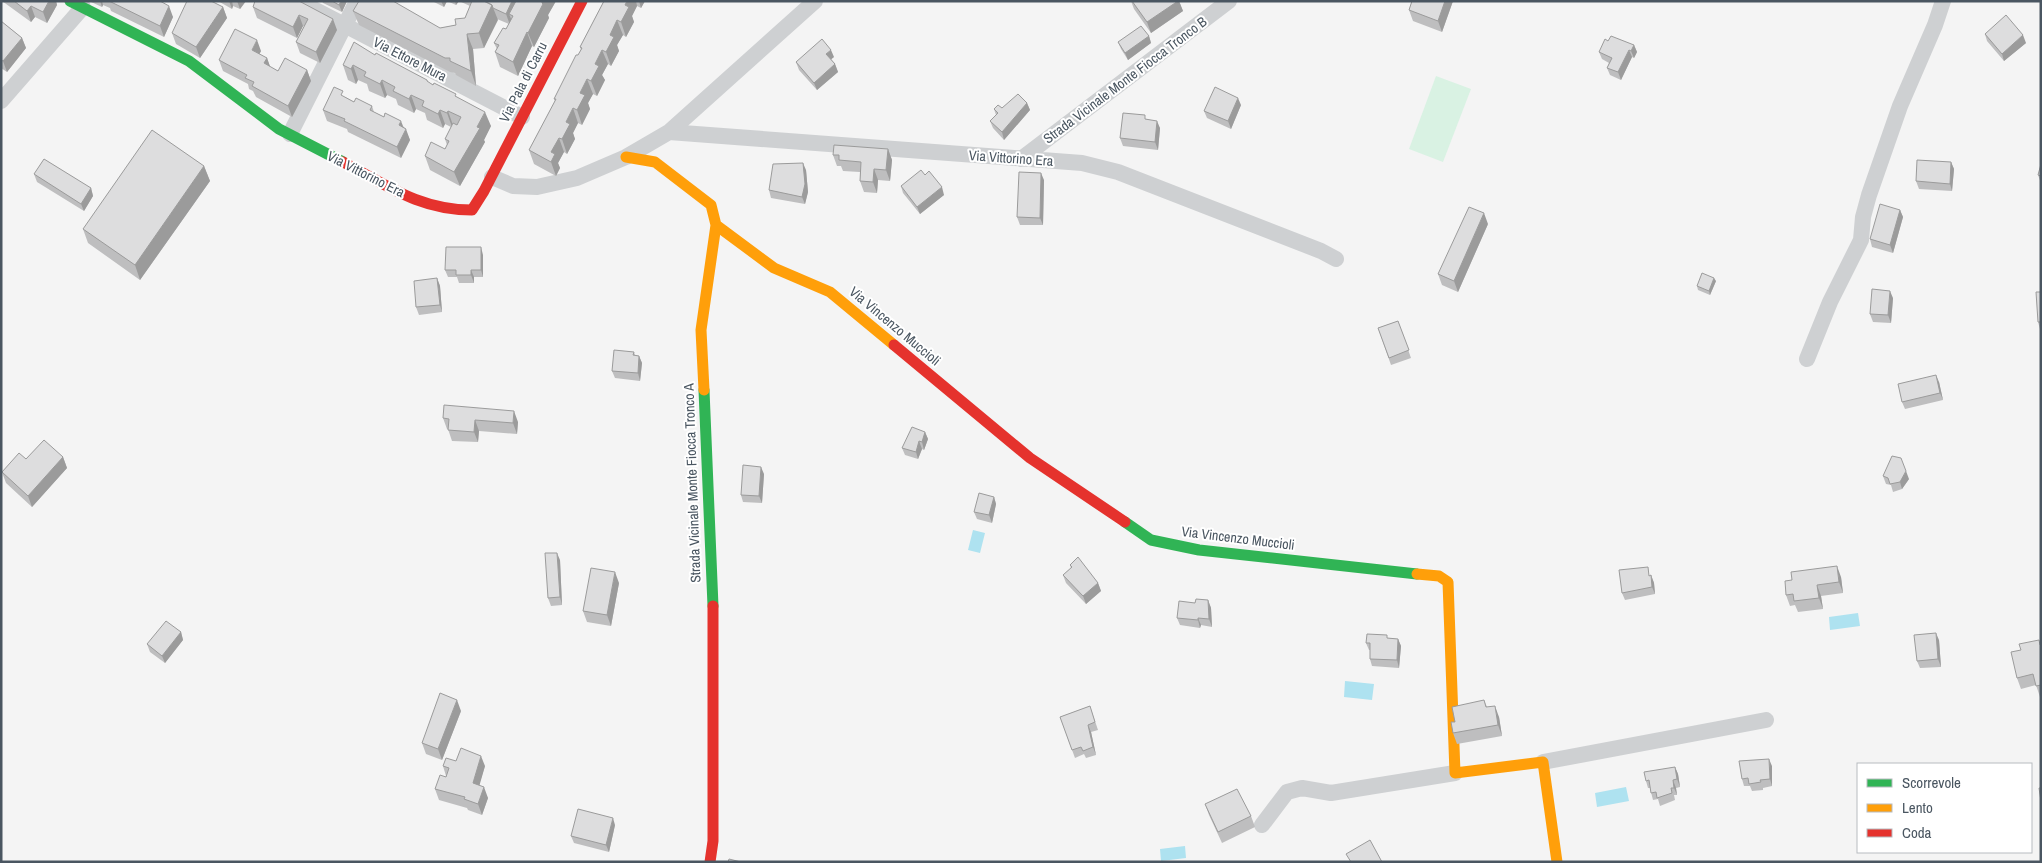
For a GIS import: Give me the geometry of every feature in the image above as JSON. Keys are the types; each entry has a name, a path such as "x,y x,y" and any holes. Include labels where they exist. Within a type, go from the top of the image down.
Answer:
{"street":[{"name":"Via Ettore Mura","path":"298,1 522,117"},
{"path":"290,134 357,1"},
{"name":"Via Pala di Carru","path":"492,177 582,1"},
{"path":"492,177 513,186 537,187 577,178 626,158 670,132 815,1"},
{"name":"Strada Vicinale Monte Fiocca Tronco B","path":"1021,158 1229,1"},
{"path":"1807,359 1830,302 1862,240 1863,217 1872,186 1900,106 1935,25 1943,1"},
{"path":"1,101 76,4"},
{"name":"Via Vittorino Era","path":"76,4 189,61 279,129 423,204 448,210 472,210 492,177"},
{"name":"Via Vittorino Era","path":"670,132 1082,163 1118,172 1321,251 1336,259"},
{"name":"Strada Vicinale Monte Fiocca Tronco A","path":"626,158 655,162 711,205 716,225 701,330 713,616 713,841 710,862"},
{"name":"Via Vincenzo Muccioli","path":"716,225 728,232 765,263 808,285 830,292 1030,458 1151,540 1199,550 1439,576 1444,579 1448,582 1455,773"},
{"path":"1262,825 1287,792 1302,788 1331,793 1455,773 1543,762 1766,720"},
{"path":"1543,762 1557,862"}],"green space":[{"path":"1436,76 1471,89 1443,162 1409,149"}],"water":[{"path":"973,530 985,533 980,553 968,550"},
{"path":"1858,613 1860,626 1830,630 1829,617"},
{"path":"1345,681 1374,684 1372,700 1344,697"},
{"path":"1626,787 1629,801 1597,807 1595,793"},
{"path":"1185,846 1186,858 1161,861 1160,849"}],"building":[{"path":"14,1 49,1 43,12 31,6 27,11"},
{"path":"109,1 160,1 169,6 160,26"},
{"path":"187,1 211,1 223,7 196,47 172,33"},
{"path":"255,1 299,1 333,19 316,52 296,42 308,19 299,15 293,27 253,7"},
{"path":"332,1 341,1 339,5"},
{"path":"359,1 393,1 440,28 456,25 455,19 465,18 472,1 484,1 492,5 479,33 467,34 471,71 450,61 450,58 445,58 353,11"},
{"path":"484,1 512,1 506,14"},
{"path":"516,1 542,1 543,4 513,62 495,52 499,45 494,43 503,28 506,29 513,16 509,14"},
{"path":"604,1 627,1 625,5 629,7 621,22 617,20 610,35 614,37 606,52 602,50 595,64 599,66 591,81 587,79 580,93 585,95 577,110 573,108 566,122 570,124 562,139 559,138 551,152 555,154 551,162 529,150"},
{"path":"1132,1 1178,1 1147,22"},
{"path":"1412,1 1445,1 1438,21 1409,10"},
{"path":"2006,15 2023,35 2002,54 1985,34"},
{"path":"1,21 22,38 3,61 1,60"},
{"path":"1141,26 1149,36 1125,53 1118,42"},
{"path":"235,29 257,40 252,50 267,58 264,63 278,71 285,58 307,70 288,106 252,86 254,82 245,78 247,75 219,60"},
{"path":"1611,36 1634,45 1631,51 1629,50 1618,72 1607,68 1612,58 1599,52 1605,39 1608,41"},
{"path":"822,39 831,50 826,54 835,64 814,83 796,62"},
{"path":"354,42 375,55 376,53 427,80 433,85 434,83 456,94 455,96 485,112 477,127 480,128 454,172 425,156 431,142 445,149 449,141 445,139 453,123 457,125 461,117 448,111 447,113 440,110 438,114 422,106 424,101 411,95 409,99 393,91 395,87 382,80 380,84 364,76 366,72 353,65 351,69 343,65"},
{"path":"334,87 343,91 341,95 354,102 356,98 372,106 370,110 384,117 385,113 401,121 399,125 406,129 397,147 344,121 345,119 323,110"},
{"path":"1215,87 1238,98 1228,121 1204,111"},
{"path":"1018,94 1027,103 1002,132 990,121 998,113 994,109 998,105 1002,108"},
{"path":"1123,113 1145,115 1145,119 1157,121 1155,142 1120,138"},
{"path":"152,130 204,166 135,265 83,229"},
{"path":"834,145 888,149 886,170 874,169 873,182 860,181 861,162 839,160 839,155 833,155"},
{"path":"44,159 91,188 81,204 34,174"},
{"path":"1917,160 1951,162 1950,184 1916,181"},
{"path":"803,163 805,184 802,197 769,190 773,164"},
{"path":"2041,164 2041,176 2038,175"},
{"path":"921,170 925,175 929,171 942,187 917,207 901,186"},
{"path":"1019,172 1041,173 1040,218 1017,217"},
{"path":"1880,204 1900,210 1890,245 1870,239"},
{"path":"1469,207 1484,213 1454,281 1438,274"},
{"path":"446,247 481,247 481,270 471,270 471,275 456,275 456,270 445,270"},
{"path":"1702,273 1714,278 1709,291 1697,286"},
{"path":"437,278 440,305 416,307 414,281"},
{"path":"1872,289 1890,291 1888,315 1870,314"},
{"path":"2036,292 2041,292 2041,322 2038,322"},
{"path":"1398,321 1409,350 1389,358 1378,328"},
{"path":"614,350 634,352 633,355 639,356 638,373 612,371"},
{"path":"1936,375 1940,393 1902,402 1898,384"},
{"path":"444,405 514,411 513,423 475,420 474,432 448,430 449,419 443,418"},
{"path":"912,427 925,432 922,442 919,441 916,452 902,448"},
{"path":"44,440 63,457 28,496 2,472 19,453 26,459"},
{"path":"1892,456 1901,458 1906,471 1900,482 1890,484 1888,478 1883,476"},
{"path":"743,465 761,467 759,496 741,495"},
{"path":"979,493 994,497 989,515 974,512"},
{"path":"545,553 557,553 560,597 548,598"},
{"path":"1078,557 1098,583 1083,596 1063,575 1072,567 1070,565"},
{"path":"1837,566 1839,582 1817,585 1819,598 1794,601 1793,594 1786,595 1785,581 1792,580 1791,572"},
{"path":"1648,567 1652,587 1622,593 1619,570"},
{"path":"591,568 615,572 607,615 583,611"},
{"path":"1196,599 1208,600 1209,619 1177,618 1179,601 1195,603"},
{"path":"166,621 181,632 162,656 147,644"},
{"path":"1936,633 1938,659 1917,661 1914,635"},
{"path":"1367,634 1387,635 1387,638 1398,639 1397,660 1370,659 1370,643 1366,643"},
{"path":"2039,640 2041,645 2041,685 2036,686 2033,674 2017,678 2011,652 2021,650 2019,644"},
{"path":"440,693 457,700 438,749 422,743"},
{"path":"1484,700 1486,707 1495,706 1498,725 1453,733 1451,722 1455,722 1452,707"},
{"path":"1090,706 1095,722 1088,725 1093,747 1083,751 1081,747 1072,750 1060,717"},
{"path":"461,748 481,756 473,783 484,787 478,804 464,799 465,797 435,789 440,775 446,777 449,768 443,766 446,758 456,761"},
{"path":"1769,759 1770,779 1749,784 1748,778 1742,779 1739,761"},
{"path":"1675,767 1677,779 1673,780 1674,788 1671,788 1672,793 1657,798 1656,792 1651,793 1649,780 1646,781 1644,772"},
{"path":"1237,789 1251,816 1218,832 1205,804"},
{"path":"578,809 613,818 606,845 571,836"},
{"path":"1370,840 1382,862 1351,862 1346,854"},
{"path":"729,859 741,862 728,862"}],"traffic: fast":[{"path":"70,1 189,61 279,129 343,162"},
{"path":"704,390 713,606"},
{"path":"1125,522 1151,540 1199,550 1417,574"}],"traffic: slow":[{"path":"626,157 655,162 711,205 716,225 701,330 704,390"},
{"path":"716,225 774,268 830,292 894,345"},
{"path":"1417,574 1439,576 1448,582 1455,773 1543,762 1557,862"}],"traffic: jam":[{"path":"343,162 390,188 420,201 453,209 472,210 484,191 582,1"},
{"path":"894,345 1030,458 1125,522"},
{"path":"710,862 713,841 713,606"}]}
